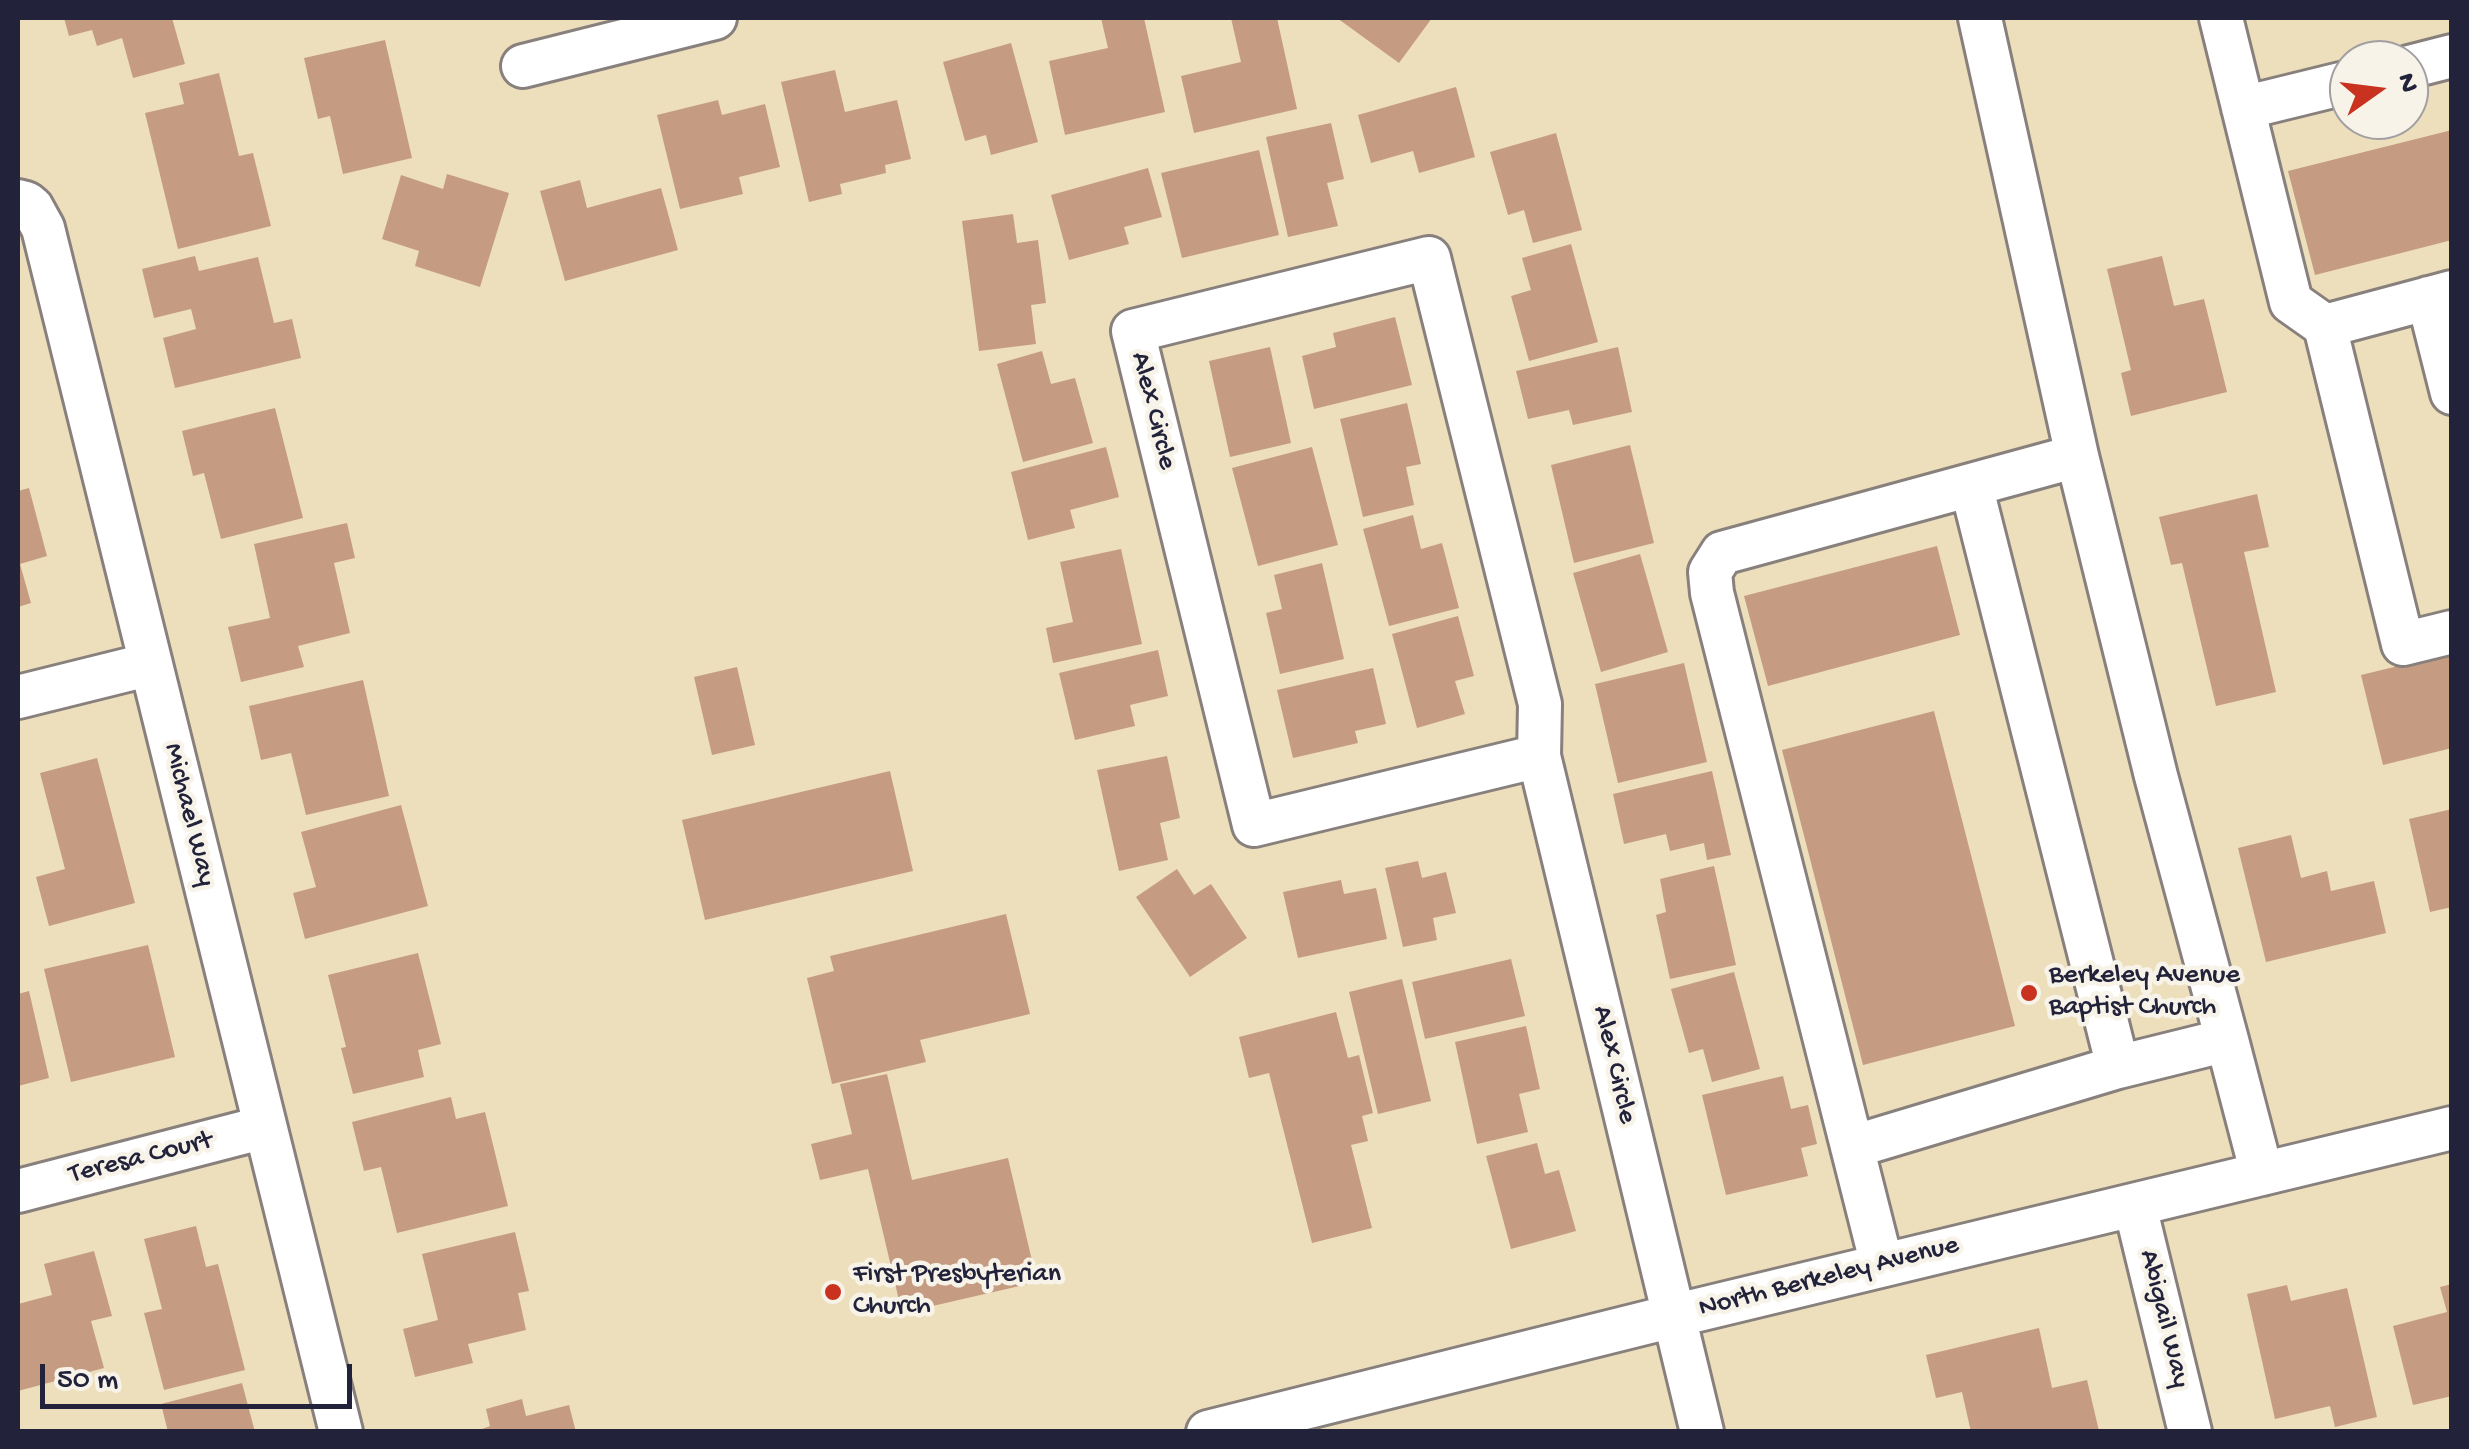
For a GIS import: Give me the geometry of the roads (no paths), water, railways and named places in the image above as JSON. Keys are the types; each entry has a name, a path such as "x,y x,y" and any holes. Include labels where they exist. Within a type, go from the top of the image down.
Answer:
{"street":[{"path":"523,66 715,18"},
{"path":"1980,18 2077,456 2156,776 2262,1174"},
{"path":"2221,18 2291,302 2325,326 2403,644 2452,632"},
{"path":"2243,108 2329,87"},
{"name":"Michael Way","path":"22,202 37,214 43,228 341,1432"},
{"name":"Alex Circle","path":"1539,756 1254,825 1132,331 1430,258 1540,704 1539,756 1702,1432"},
{"path":"2325,326 2440,295 2452,394"},
{"path":"1882,1265 1712,593 1710,572 1722,553 2077,456"},
{"path":"1970,485 2118,1067"},
{"path":"18,697 150,664"},
{"path":"1852,1147 2118,1067 2227,1040"},
{"name":"Teresa Court","path":"18,1190 264,1127"},
{"name":"North Berkeley Avenue","path":"1208,1432 2452,1128"},
{"name":"Abigail Way","path":"2135,1206 2190,1432"}],"place":[{"name":"Berkeley Avenue Baptist Church","path":"2029,993"},
{"name":"First Presbyterian Church","path":"833,1292"}]}
